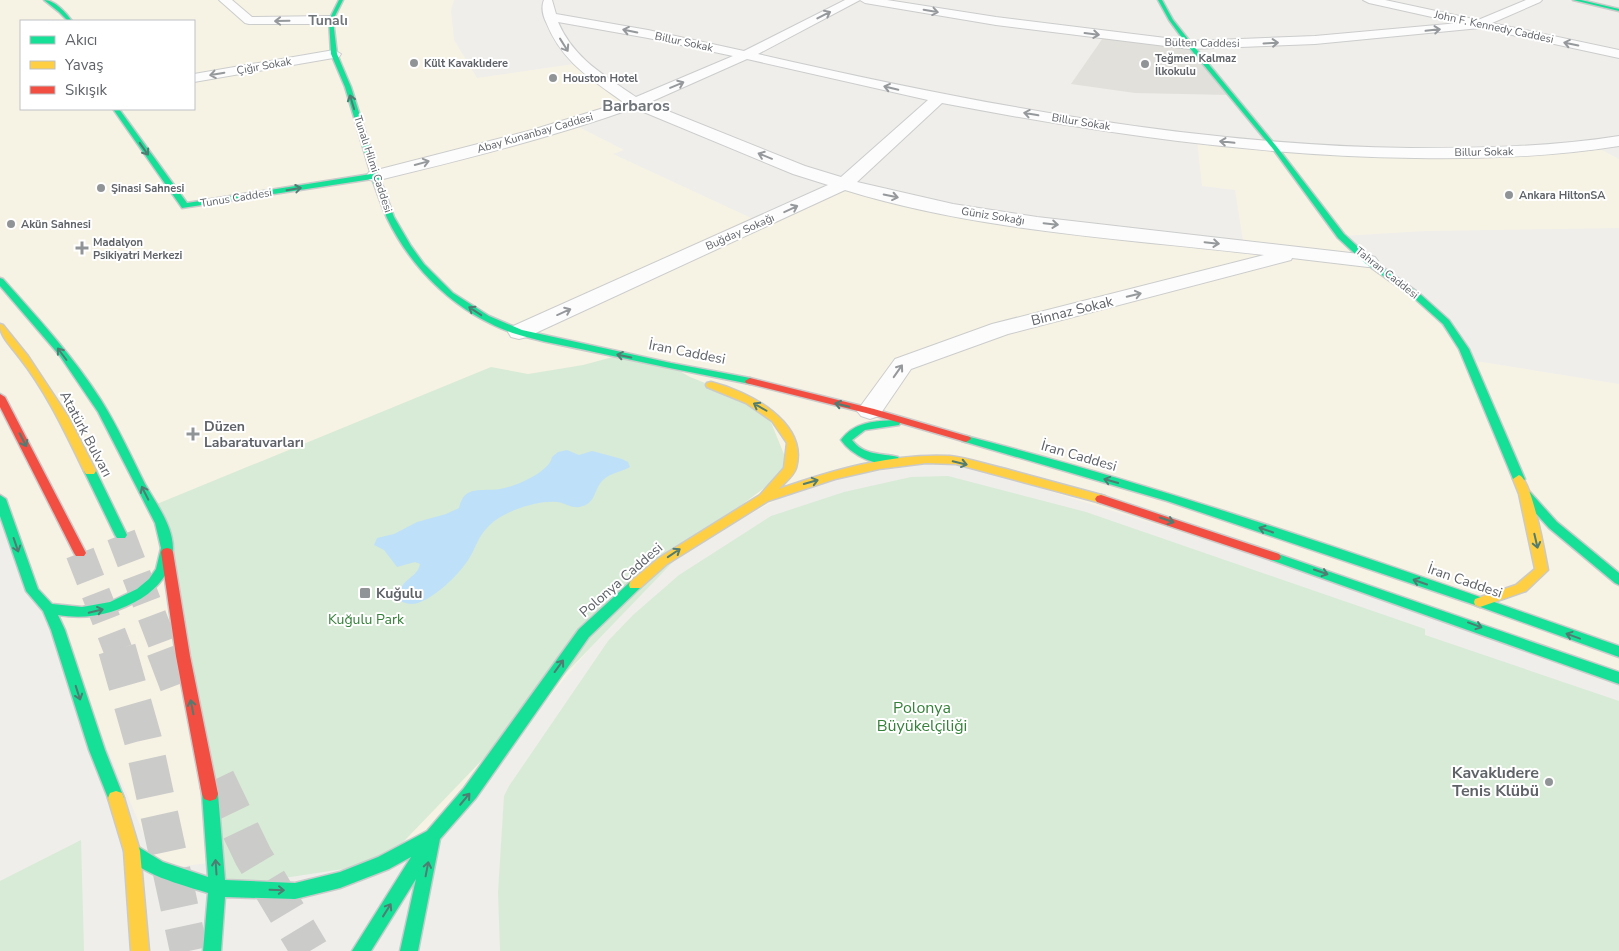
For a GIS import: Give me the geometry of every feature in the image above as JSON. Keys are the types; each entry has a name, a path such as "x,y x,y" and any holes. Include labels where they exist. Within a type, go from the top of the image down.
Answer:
{"main road":[{"path":"46,0 61,10 69,20"},
{"path":"331,20 341,0"},
{"name":"Tahran Caddesi","path":"1160,0 1171,20 1190,45 1275,148 1341,236 1368,260 1417,296 1446,322 1464,349 1525,494 1542,570 1530,584 1480,602"},
{"path":"1575,0 1619,10"},
{"name":"Tunalı Hilmi Caddesi","path":"331,20 334,54 348,87 375,176 390,217 407,247 421,266 450,294 486,318 519,332"},
{"name":"Tunus Caddesi","path":"117,110 185,206 375,176"},
{"path":"0,281 58,348 96,400 162,528 167,549 183,656 211,800 217,888 212,951"},
{"name":"Atatürk Bulvarı","path":"0,327 25,358 64,418 121,535"},
{"name":"İran Caddesi","path":"519,332 671,366 734,377 870,411 1171,498 1480,602 1619,652"},
{"name":"Polonya Caddesi","path":"433,836 470,793 584,633 613,604 663,561 722,522 764,498 790,469 792,443 785,430 766,410 671,366"},
{"path":"0,397 80,553"},
{"path":"906,422 870,424 860,427 848,435 846,440 854,451 866,455 912,462"},
{"path":"764,498 810,482 835,476 912,462 950,460 1036,480 1138,510 1458,619 1619,678"},
{"name":"Tahran Caddesi","path":"1525,494 1554,525 1619,580"},
{"path":"0,498 32,591 48,608 58,630 97,750 120,807 132,851 140,951"},
{"path":"48,608 63,613 85,613 116,605 133,597 147,589 157,580 162,570 167,549"},
{"path":"132,851 159,869 217,888 295,891 340,880 383,863 433,836"},
{"path":"361,951 433,836"},
{"path":"409,951 433,836"}],"street":[{"path":"225,0 249,20 331,20"},
{"name":"Güniz Sokağı","path":"548,0 550,17 557,34 569,53 635,103 799,170 874,193 954,210 1037,223 1368,260"},
{"name":"Abay Kunanbay Caddesi","path":"375,176 512,140 635,103 746,55 854,0"},
{"name":"Bülten Caddesi","path":"865,0 996,21 1190,45 1258,44 1356,38 1479,24 1536,0"},
{"name":"John F. Kennedy Caddesi","path":"1369,0 1619,54"},
{"name":"Billur Sokak","path":"550,17 746,55 939,98 1150,133 1275,148 1341,152 1486,153 1562,149 1619,142"},
{"name":"Çığır Sokak","path":"195,78 334,54"},
{"name":"Buğday Sokağı","path":"519,332 844,184 939,98"},
{"name":"Binnaz Sokak","path":"870,411 903,364 1000,329 1299,252"}],"shaded area":[{"path":"0,0 454,0 451,10 454,40 477,78 581,63 635,103 573,124 624,150 613,154 762,223 844,184 953,210 1244,246 1235,190 1202,186 1197,139 1332,152 1594,146 1619,159 1619,228 1426,231 1342,236 1417,296 1469,360 1619,384 1619,678 1458,619 950,460 810,482 663,561 433,836 159,869 0,499"},
{"name":"Teğmen Kalmaz İlkokulu","path":"1105,35 1190,45 1231,95 1135,93 1071,84"}],"green space":[{"name":"Kuğulu Park","path":"620,355 671,366 690,377 750,401 766,410 790,469 694,540 383,863 217,888 152,506 491,367 528,374 583,365"},
{"name":"Polonya Büyükelçiliği","path":"948,476 1086,512 1425,629 1425,635 1619,701 1619,951 500,951 498,892 504,796 608,641 633,615 679,575 771,516 844,492 911,477"},
{"path":"81,840 84,951 0,951 0,881"}],"water":[{"path":"567,450 579,455 592,451 622,459 628,462 630,467 606,478 600,484 590,502 583,506 573,507 557,502 539,503 519,508 501,517 484,531 466,564 436,593 419,603 410,604 400,601 401,588 415,573 420,564 415,562 397,567 384,550 374,545 377,538 394,534 417,522 446,514 459,508 461,500 469,492 500,489 522,482 545,468 550,463 552,457 558,452"}],"tunnel":[{"path":"121,535 165,650"},
{"path":"80,553 118,650"},
{"path":"117,649 143,740 189,951"},
{"path":"165,649 179,686"},
{"path":"216,779 253,856 310,951"}],"traffic: fast":[{"path":"46,0 61,11 69,20"},
{"path":"341,0 331,20 334,54 348,87 375,176 390,217 407,247 421,266 450,295 486,318 519,332 671,366 750,381"},
{"path":"1160,0 1171,20 1190,45 1275,148 1341,236 1368,261 1417,296 1446,322 1464,349 1519,479"},
{"path":"1575,0 1619,10"},
{"path":"117,110 185,206 375,176"},
{"path":"0,281 39,324 97,402 157,516 166,540 167,556 162,570 142,592 114,606 93,611 70,612 48,608"},
{"path":"894,460 867,456 855,450 846,440 851,434 862,427 874,424 895,423"},
{"path":"966,439 1171,498 1480,602 1619,652"},
{"path":"90,471 121,535"},
{"path":"1526,495 1553,525 1619,580"},
{"path":"0,499 32,591 48,608 58,630 97,750 116,798"},
{"path":"1275,557 1619,678"},
{"path":"361,951 433,836 470,793 584,633 635,585"},
{"path":"210,794 217,888 212,951"},
{"path":"132,851 159,869 217,888 295,891 340,880 383,863 433,836"},
{"path":"409,951 433,836"}],"traffic: slow":[{"path":"0,327 25,358 64,418 90,471"},
{"path":"635,585 663,561 764,498 790,469 792,443 776,419 750,401 711,385"},
{"path":"764,498 832,476 879,465 903,461 950,460 968,463 1101,499"},
{"path":"1480,602 1521,588 1542,570 1525,494 1519,479"},
{"path":"116,798 132,851 140,951"}],"traffic: jam":[{"path":"750,381 870,411 966,439"},
{"path":"0,397 80,553"},
{"path":"1101,499 1275,557"},
{"path":"167,552 183,656 210,794"}],"place":[{"name":"Kült Kavaklıdere","path":"414,63"},
{"name":"Teğmen Kalmaz İlkokulu","path":"1145,64"},
{"name":"Houston Hotel","path":"553,78"},
{"name":"Şinasi Sahnesi","path":"101,188"},
{"name":"Ankara HiltonSA","path":"1509,195"},
{"name":"Akün Sahnesi","path":"11,224"},
{"name":"Madalyon Psikiyatri Merkezi","path":"82,248"},
{"name":"Düzen Labaratuvarları","path":"193,434"},
{"name":"Kuğulu","path":"365,593"},
{"name":"Kavaklıdere Tenis Klübü","path":"1549,782"}],"district":[{"name":"Tunalı","path":"328,20"},
{"name":"Barbaros","path":"636,106"}]}
